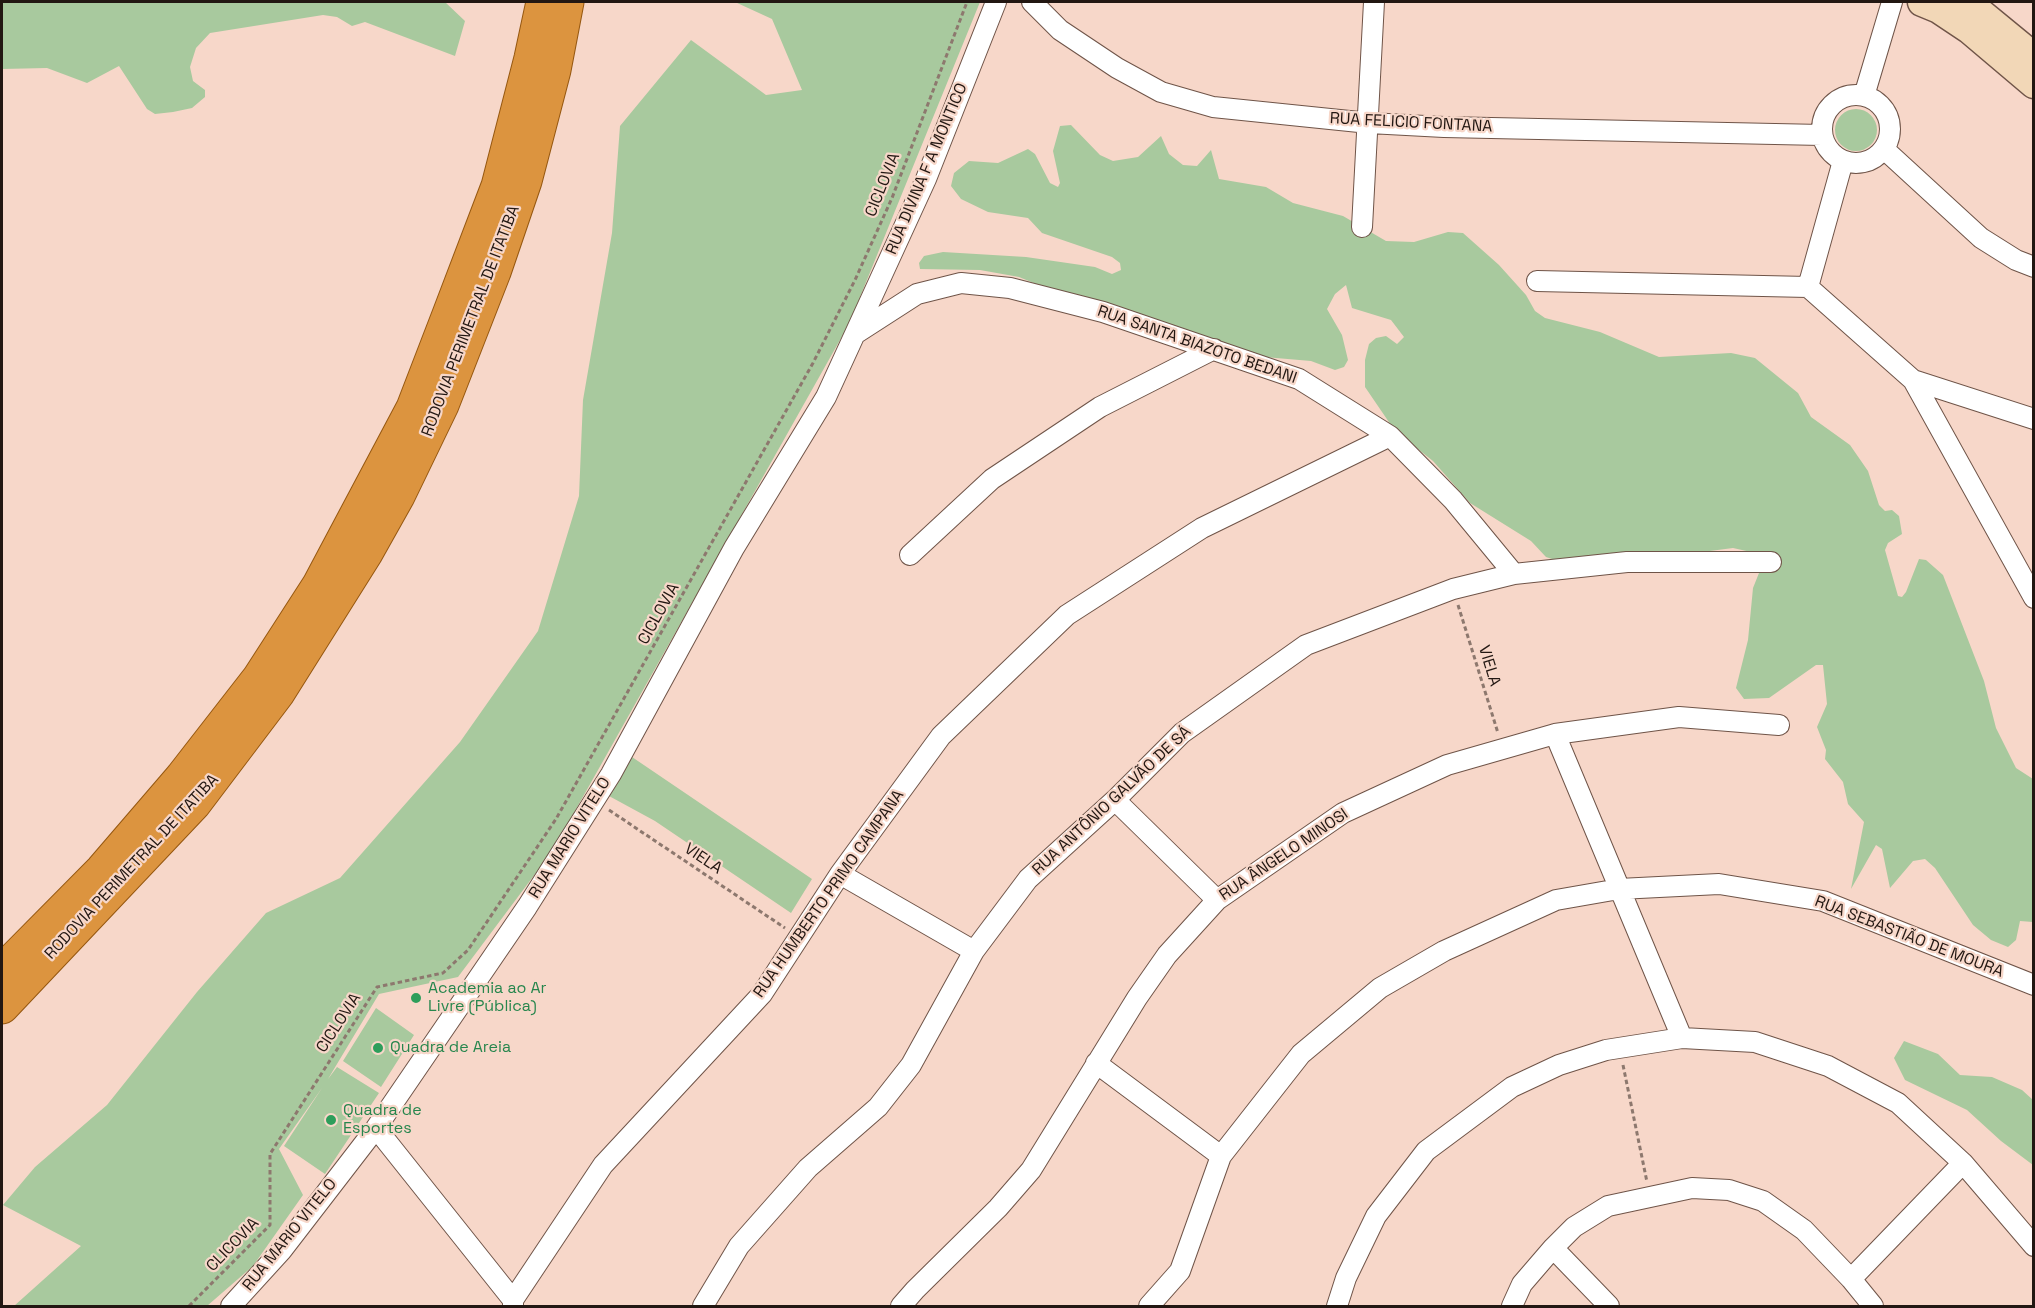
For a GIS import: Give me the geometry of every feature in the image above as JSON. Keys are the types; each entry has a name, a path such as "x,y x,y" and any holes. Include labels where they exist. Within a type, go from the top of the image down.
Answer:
{"highway":[{"name":"RODOVIA PERIMETRAL DE ITATIBA","path":"2,971 102,870 182,777 259,678 319,585 413,408 450,312 498,186 543,2"},
{"name":"RODOVIA PERIMETRAL DE ITATIBA","path":"2,1007 194,804 278,693 366,553 398,496 441,405 494,272 525,181 554,70 567,2"}],"main road":[{"path":"1922,2 1940,9 1969,29 2034,84"},
{"path":"1967,2 2034,57"}],"street":[{"name":"RUA DIVINA F A MONTICO","path":"854,335 926,179 996,2"},
{"name":"RUA FELICIO FONTANA","path":"1032,2 1060,30 1117,68 1161,92 1213,108 1369,123 1444,127 1822,135"},
{"path":"1362,227 1374,2"},
{"path":"1864,96 1892,2"},
{"path":"1852,95 1864,96 1874,100 1883,108 1890,129 1888,140 1884,149 1875,158 1865,162 1843,161 1833,155 1826,146 1822,135 1822,124 1832,104 1852,95"},
{"path":"1884,149 1981,238 2016,260 2034,267"},
{"path":"1808,287 1843,161"},
{"path":"1537,281 1808,287 1913,380 2034,598"},
{"name":"RUA SANTA BIAZOTO BEDANI","path":"854,335 917,294 961,283 1010,288 1102,312 1299,379 1390,435 1453,500 1515,574"},
{"name":"RUA MARIO VITELO","path":"231,1306 282,1250 376,1128 527,907 611,774 734,548 826,397 854,335"},
{"path":"910,555 992,479 1100,406 1214,349"},
{"path":"1913,380 2034,419"},
{"name":"RUA HUMBERTO PRIMO CAMPANA","path":"513,1303 603,1165 762,994 840,874 941,736 1067,615 1202,528 1390,435"},
{"name":"RUA ANTÔNIO GALVÃO DE SÁ","path":"703,1306 739,1245 808,1168 878,1107 911,1065 974,951 1028,879 1115,800 1182,733 1306,645 1453,589 1515,574 1627,562 1770,562"},
{"name":"RUA ÂNGELO MINOSI","path":"901,1306 998,1208 1031,1170 1137,998 1167,955 1217,900 1343,813 1447,765 1555,734 1680,717 1779,725"},
{"path":"1555,734 1682,1038"},
{"path":"1115,800 1217,900"},
{"path":"840,874 974,951"},
{"name":"RUA SEBASTIÃO DE MOURA","path":"1149,1306 1180,1271 1221,1156 1301,1054 1380,988 1444,951 1556,900 1619,889 1719,884 1822,901 2034,985"},
{"path":"1337,1306 1346,1278 1376,1216 1426,1150 1512,1087 1559,1065 1606,1050 1682,1038 1755,1042 1828,1066 1898,1103 1963,1163 2034,1246"},
{"path":"1096,1063 1221,1156"},
{"path":"376,1128 513,1303"},
{"path":"1851,1279 1963,1163"},
{"path":"1512,1306 1522,1284 1574,1227 1608,1206 1650,1195 1692,1188 1729,1190 1763,1201 1804,1230 1851,1279 1873,1306"},
{"path":"1553,1248 1609,1306"}],"path":[{"name":"CICLOVIA","path":"270,1154 377,987 443,973 468,950 556,819 813,363 855,280 892,198 967,2"},
{"name":"VIELA","path":"1453,589 1503,749"},
{"name":"VIELA","path":"594,800 799,937"},
{"path":"1619,1048 1650,1195"},
{"name":"CLICOVIA","path":"189,1306 270,1225 270,1154"}],"green space":[{"path":"2,2 445,2 465,21 455,56 365,22 352,26 337,17 323,15 210,33 196,48 190,67 193,81 205,90 205,97 192,108 155,114 147,109 119,66 87,83 47,68 2,69"},
{"path":"735,2 980,2 849,324 553,850 458,977 379,994 328,1079 337,1067 379,1093 325,1174 284,1146 322,1088 279,1149 303,1195 253,1266 207,1306 14,1306 81,1246 3,1205 35,1167 107,1105 197,992 266,913 340,878 460,742 538,631 579,496 583,400 612,233 620,126 691,40 766,95 802,90 772,19"},
{"path":"1856,109 1871,115 1877,130 1871,145 1856,151 1841,145 1835,130 1841,115"},
{"path":"1071,125 1100,155 1113,161 1138,157 1161,136 1169,154 1183,165 1197,166 1211,150 1219,179 1266,187 1293,203 1343,216 1386,241 1414,242 1448,232 1463,233 1499,265 1526,295 1535,311 1545,318 1600,332 1659,357 1731,353 1755,358 1798,393 1811,417 1850,445 1868,471 1879,505 1885,511 1892,510 1899,516 1902,534 1888,543 1885,550 1898,596 1902,597 1906,592 1919,559 1926,560 1943,575 1984,681 1996,728 2016,768 2033,779 2033,922 2020,921 2016,940 2008,947 1991,940 1973,925 1935,868 1925,859 1913,861 1890,888 1882,849 1876,845 1851,889 1864,822 1848,804 1843,782 1825,759 1826,750 1817,727 1827,704 1823,665 1816,665 1769,698 1744,699 1736,688 1748,640 1753,588 1763,563 1760,554 1733,548 1579,568 1546,557 1531,541 1470,503 1433,461 1395,431 1365,387 1365,360 1369,344 1376,338 1386,336 1397,344 1404,337 1391,320 1352,308 1346,285 1335,294 1327,309 1342,335 1348,360 1344,367 1335,370 1311,361 1241,355 1156,333 1019,277 980,270 920,269 919,263 924,256 943,252 1026,257 1095,267 1112,274 1121,270 1120,263 1112,257 1042,233 1028,218 988,212 961,199 951,186 954,173 969,161 998,163 1028,149 1035,154 1050,183 1058,187 1060,183 1053,151 1060,126"},
{"path":"632,757 812,879 791,913 655,821 609,796"},
{"name":"Quadra de Areia","path":"376,1008 414,1035 381,1087 343,1061"},
{"path":"1904,1041 1938,1054 1960,1075 1992,1077 2022,1090 2033,1100 2033,1165 2001,1141 1967,1110 1905,1080 1894,1058"}],"place":[{"name":"Academia ao Ar Livre (Pública)","path":"416,998"},
{"name":"Quadra de Areia","path":"378,1048"},
{"name":"Quadra de Esportes","path":"331,1120"}]}
